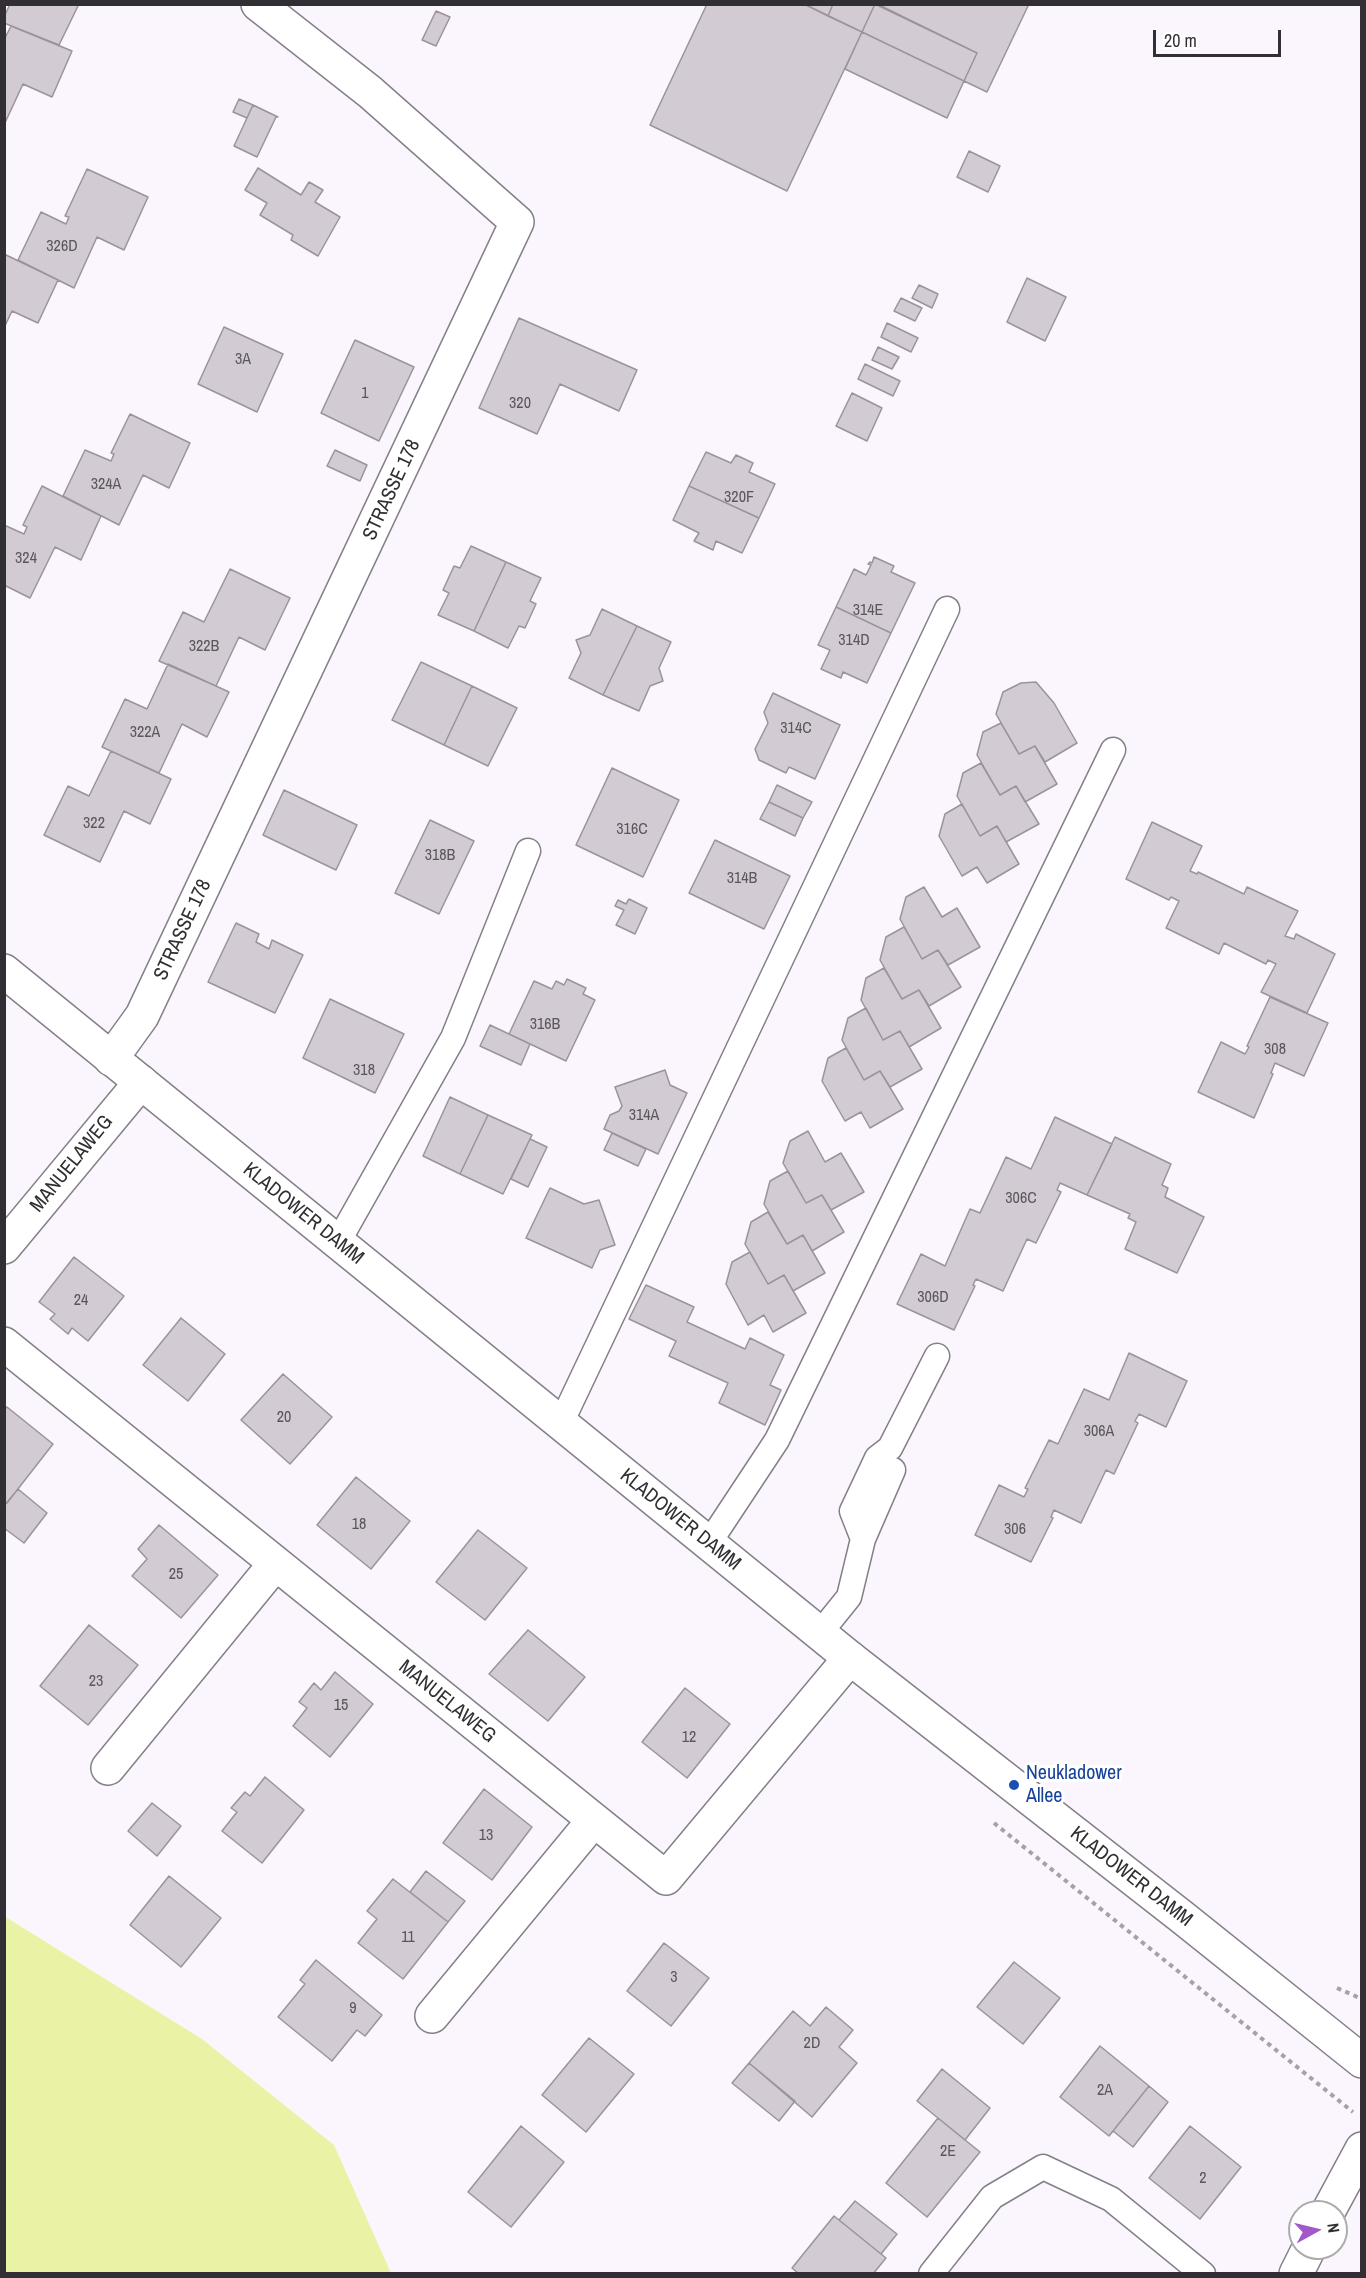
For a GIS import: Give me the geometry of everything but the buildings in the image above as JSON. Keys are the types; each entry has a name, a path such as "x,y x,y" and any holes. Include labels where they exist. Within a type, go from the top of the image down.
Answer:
{"street":[{"name":"STRASSE 178","path":"111,1059 142,1016 517,222 370,92 258,4"},
{"name":"KLADOWER DAMM","path":"4,971 850,1658 1362,2061"},
{"name":"MANUELAWEG","path":"4,1247 141,1082"},
{"name":"MANUELAWEG","path":"4,1344 666,1878 850,1658"},
{"path":"108,1768 275,1564"},
{"path":"432,2016 594,1820"},
{"path":"1334,2200 1362,2149"},
{"path":"1296,2274 1303,2260"}],"lane":[{"path":"561,1423 948,609"},
{"path":"709,1543 777,1440 1113,750"},
{"path":"338,1242 453,1038 528,850"},
{"path":"863,1539 852,1511 877,1458 890,1448 937,1356"},
{"path":"820,1633 849,1597 863,1539 893,1470"},
{"path":"931,2274 992,2197 1043,2167 1111,2199 1203,2274"}],"path":[{"path":"1331,1986 1362,1999"}],"green space":[{"path":"4,1916 202,2039 334,2145 391,2273 5,2273"}],"place":[{"name":"Neukladower Allee","path":"1014,1785"}]}
